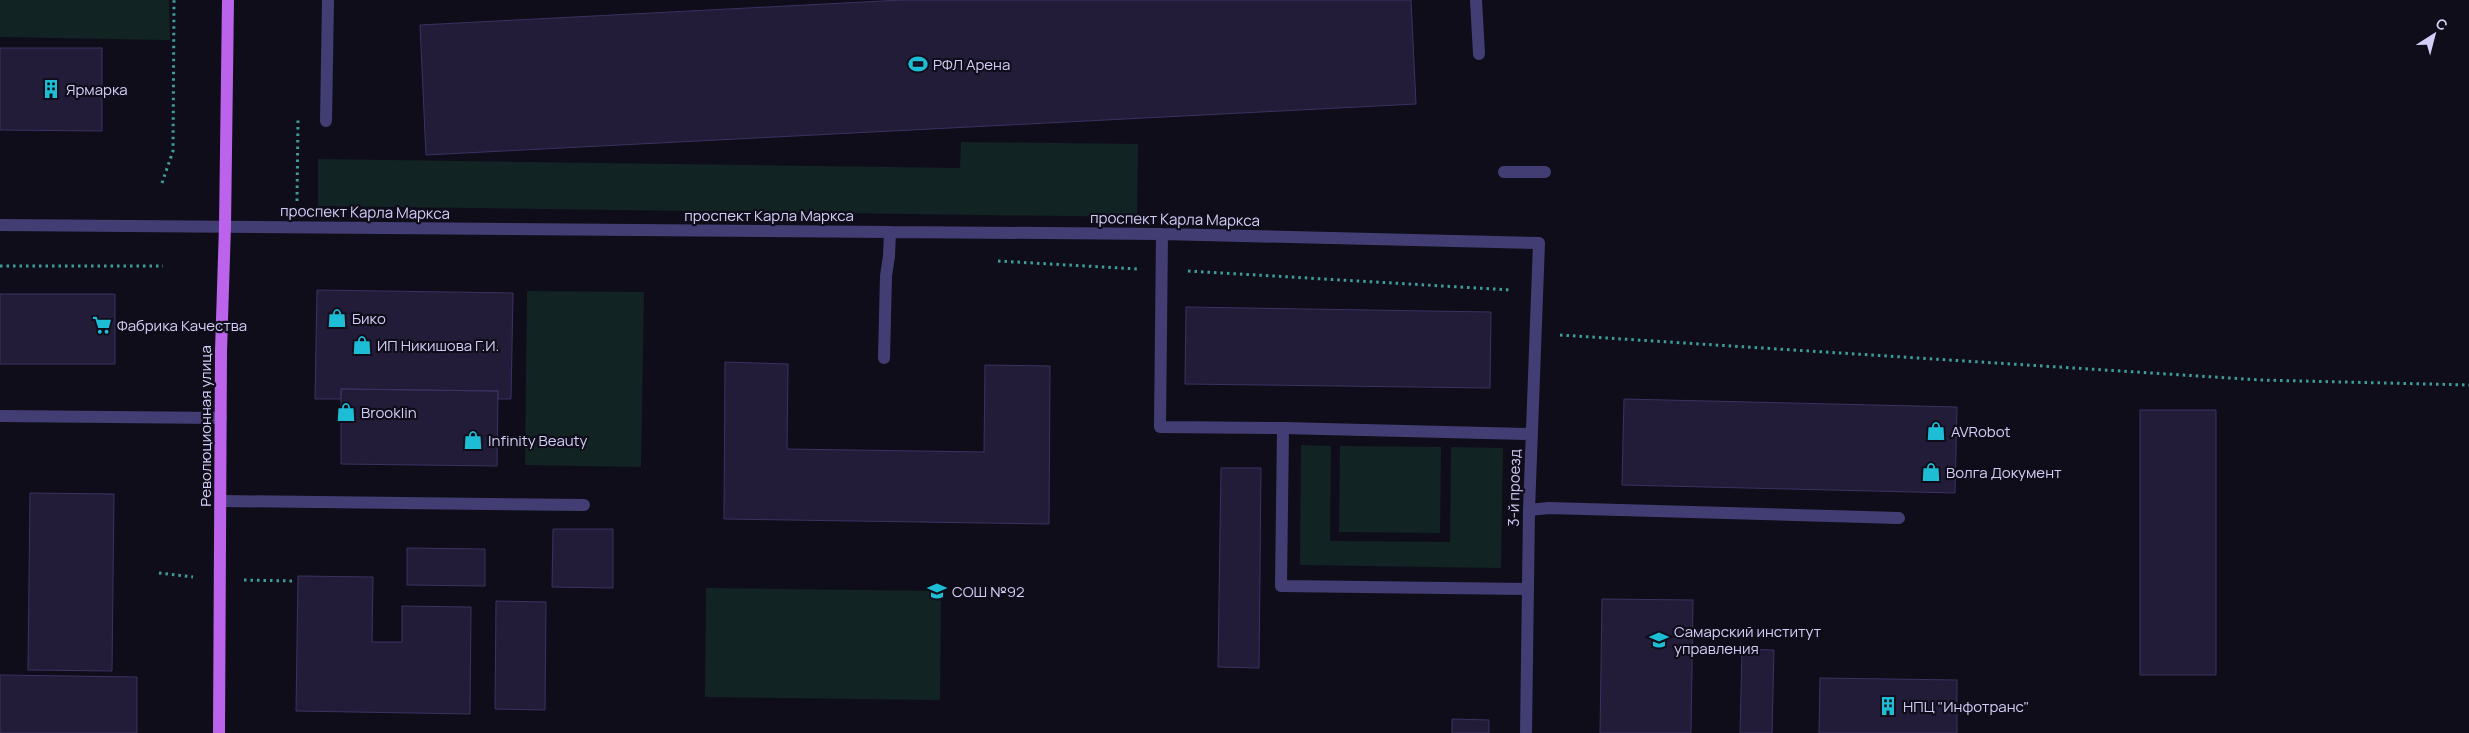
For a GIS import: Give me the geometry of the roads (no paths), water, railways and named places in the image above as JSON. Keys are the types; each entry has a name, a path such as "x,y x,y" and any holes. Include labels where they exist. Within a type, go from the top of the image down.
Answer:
{"main road":[{"name":"Революционная улица","path":"219,733 222,501 221,350 225,226 228,0"}],"street":[{"path":"326,121 328,0"},
{"path":"1476,0 1479,54"},
{"path":"1504,172 1545,172"},
{"name":"проспект Карла Маркса","path":"0,225 225,226 296,229 1162,234 1539,243"},
{"path":"884,358 886,276 890,232"},
{"path":"1162,234 1160,427 1531,434"},
{"name":"3-й проезд","path":"1526,733 1531,434 1539,243"},
{"path":"0,416 222,418"},
{"path":"1283,428 1281,586 1528,589"},
{"path":"222,501 584,506"},
{"path":"1529,510 1550,508 1900,518"}],"place":[{"name":"РФЛ Арена","path":"918,64"},
{"name":"Ярмарка","path":"51,89"},
{"name":"Бико","path":"337,318"},
{"name":"Фабрика Качества","path":"102,325"},
{"name":"ИП Никишова Г.И.","path":"362,345"},
{"name":"Brooklin","path":"346,412"},
{"name":"AVRobot","path":"1936,431"},
{"name":"Infinity Beauty","path":"473,440"},
{"name":"Волга Документ","path":"1931,472"},
{"name":"СОШ №92","path":"937,591"},
{"name":"Самарский институт управления","path":"1659,640"},
{"name":"НПЦ \"Инфотранс\"","path":"1888,706"}]}
